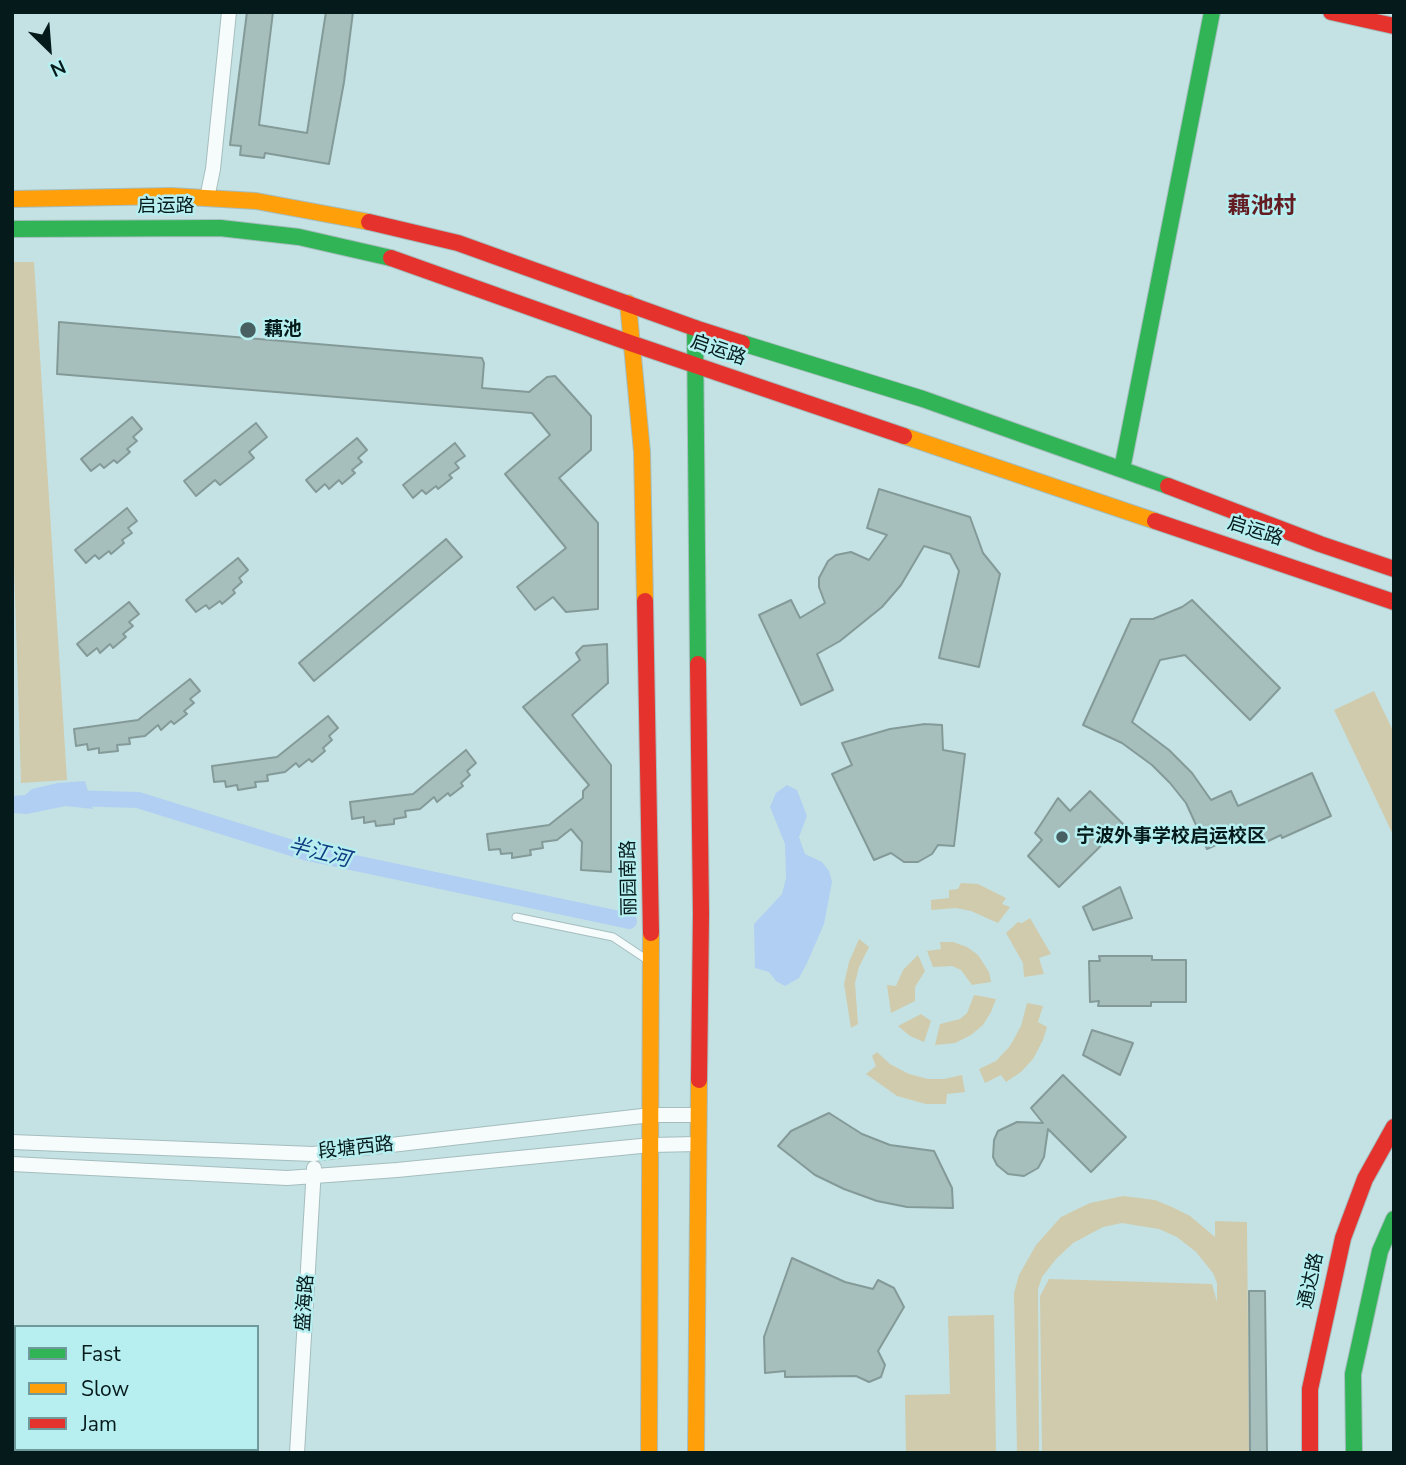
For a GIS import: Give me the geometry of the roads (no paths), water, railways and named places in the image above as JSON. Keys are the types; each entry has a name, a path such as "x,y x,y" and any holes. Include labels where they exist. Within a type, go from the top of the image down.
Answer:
{"main road":[{"path":"1122,469 1212,12"},
{"path":"1331,12 1394,26"},
{"name":"启运路","path":"18,198 172,196 256,201 347,217 458,243 695,327 923,399 1394,569"},
{"name":"启运路","path":"12,229 219,228 299,237 400,260 696,366 1394,602"},
{"name":"丽园南路","path":"628,303 642,452 651,893 649,1453"},
{"path":"695,327 701,914 696,1453"},
{"name":"通达路","path":"1310,1453 1310,1389 1343,1238 1365,1179 1394,1127"},
{"path":"1354,1453 1353,1374 1380,1251 1394,1219"}],"street":[{"path":"207,198 213,169 229,12"},
{"name":"段塘西路","path":"12,1142 313,1154 651,1115 699,1115"},
{"name":"段塘西路","path":"12,1164 287,1178 651,1145 698,1144"},
{"name":"盛海路","path":"297,1453 314,1176 313,1154"},
{"path":"91,1451 212,1453"}],"lane":[{"path":"516,917 613,937 652,964"}],"water":[{"path":"85,781 93,809 66,806 27,814 12,813 12,796 25,795 32,789 58,783"},
{"path":"787,785 797,790 807,816 799,837 805,854 822,862 829,871 832,882 824,924 807,963 799,978 785,986 776,981 769,972 755,968 754,924 782,894 786,878 785,844 770,807 776,793"}],"waterway":[{"name":"半江河","path":"69,798 138,800 308,853 629,921"}],"place":[{"name":"藕池","path":"248,330"},
{"name":"宁波外事学校启运校区","path":"1062,837"}],"district":[{"name":"藕池村","path":"1262,207"}]}
